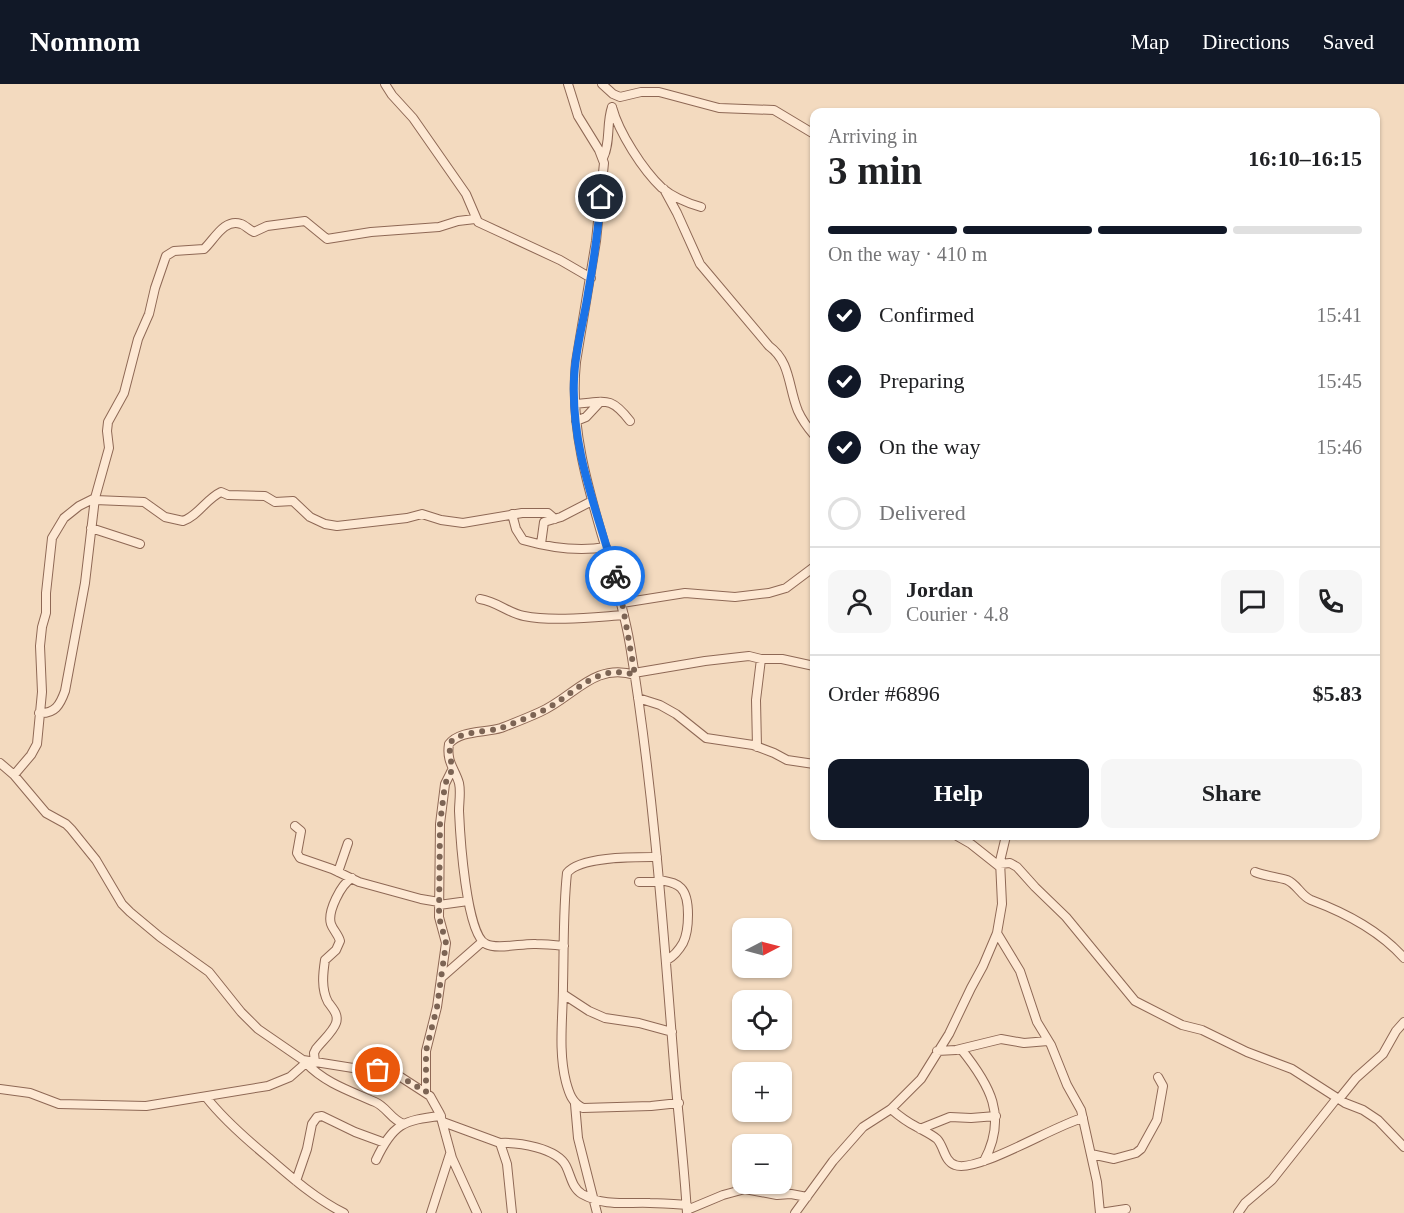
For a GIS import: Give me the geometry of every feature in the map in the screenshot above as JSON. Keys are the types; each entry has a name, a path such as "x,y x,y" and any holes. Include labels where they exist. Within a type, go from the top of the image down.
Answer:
{"street":[{"path":"386,84 392,95 413,118 466,194 478,222 560,260 591,278"},
{"path":"568,84 578,116 603,158"},
{"path":"602,84 620,97 640,92 659,92 718,108 774,111 810,132"},
{"path":"620,97 612,107 608,121 607,149 603,158 603,184 591,278 576,362 576,421 583,467 622,603 646,747 668,960 687,1209"},
{"path":"612,107 617,121 641,163 663,189 677,213 700,264 769,346 780,355 786,366 797,409 810,430"},
{"path":"663,189 682,200 701,207"},
{"path":"39,713 47,714 54,711 65,692 85,583 95,499 109,448 106,431 108,422 124,393 140,333 151,308 166,256 169,253 204,249 221,230 234,223 242,224 254,232 267,226 305,221 327,239 371,232 439,227 475,219"},
{"path":"576,421 586,417 600,402"},
{"path":"575,404 610,402 615,404 630,421"},
{"path":"14,775 36,747 42,692 40,646 46,613 52,538 64,518 79,506 95,499 144,502 165,517 183,521 198,511 210,498 221,492 248,497 265,496 275,502 292,501 310,517 328,525 343,526 422,514 463,523 512,514 548,513 555,519"},
{"path":"540,544 543,524 546,520 555,519 592,501"},
{"path":"512,514 523,540 580,550 606,547"},
{"path":"92,528 140,544"},
{"path":"622,603 685,593 735,597 769,593 786,588 810,570"},
{"path":"480,599 499,604 516,615 532,618 624,615"},
{"path":"564,946 533,944 493,946 482,942 474,929 468,901 460,828 459,782 452,770 448,748 453,738 501,728 542,712 596,677 609,672 635,674 721,658 749,656 761,659 779,658 810,665"},
{"path":"757,747 756,700 761,659"},
{"path":"638,698 660,705 676,714 706,738 757,747 787,760 810,763"},
{"path":"0,763 14,775 46,813 71,829 96,860 122,904 168,944 209,972 241,1012 258,1029 310,1063 325,1079 375,1102 396,1121 404,1124"},
{"path":"426,1092 426,1051 434,1022 446,943 440,923 439,904 440,824 445,784 452,770"},
{"path":"295,826 301,831 297,853 300,858 352,878 439,904 468,901"},
{"path":"964,840 1000,866"},
{"path":"794,1213 833,1161 863,1127 891,1109 921,1078 949,1034 970,988 984,966 997,933 1002,904 1000,866 1005,840"},
{"path":"338,872 348,843"},
{"path":"597,1213 578,1138 575,1104 569,1092 563,1068 567,873 570,869 590,862 657,857"},
{"path":"1000,866 1010,863 1017,867 1066,917 1135,1001 1171,1020 1202,1030 1247,1052 1292,1069 1378,1120 1404,1147"},
{"path":"1255,873 1287,880 1309,900 1322,902 1351,916 1372,929 1404,958"},
{"path":"0,1089 30,1093 59,1104 146,1106 268,1086 290,1077 310,1063 316,1049 335,1026 337,1020 337,1015 327,1000 324,985 325,960 336,950 340,941 330,917 341,889 352,878"},
{"path":"639,882 674,883 684,892 688,903 685,938 676,953 668,960"},
{"path":"997,933 1020,971 1031,1007 1083,1118 1097,1182 1100,1213 1126,1209"},
{"path":"441,978 482,942"},
{"path":"563,994 589,1011 605,1018 639,1023 672,1032"},
{"path":"1238,1213 1245,1203 1272,1180 1356,1078 1383,1054 1404,1022"},
{"path":"937,1051 961,1049 1001,1039 1024,1043 1048,1041"},
{"path":"961,1049 983,1079 996,1116 994,1140 984,1161"},
{"path":"310,1063 387,1072 404,1078 426,1092 434,1101 442,1119 450,1153 461,1182 477,1213"},
{"path":"1091,1154 1114,1159 1136,1153 1141,1149 1157,1120 1163,1086 1158,1077"},
{"path":"206,1096 225,1120 296,1181 318,1198 344,1213"},
{"path":"575,1104 583,1108 604,1109 679,1103"},
{"path":"891,1109 936,1139 946,1156 955,1165 984,1161 1066,1123 1083,1118"},
{"path":"296,1181 307,1149 312,1124 317,1117 322,1116 385,1143"},
{"path":"920,1129 950,1117 996,1116"},
{"path":"376,1160 390,1135 404,1124 413,1119 442,1119 500,1143 521,1144 558,1156 566,1164 578,1191 595,1199 621,1204 649,1203 687,1209 745,1189 777,1195 793,1194 807,1197"},
{"path":"500,1143 507,1164 512,1213"},
{"path":"431,1213 450,1153"},
{"path":"793,1194 794,1213"}],"way so far":[{"path":"378,1070 396,1074 426,1092 424,1059 434,1022 446,950 446,936 439,917 440,824 445,784 452,770 449,744 453,738 461,735 501,728 542,712 602,674 616,671 635,675 615,576"}],"route":[{"path":"601,197 576,362 574,394 579,445 587,486 615,576"}]}
